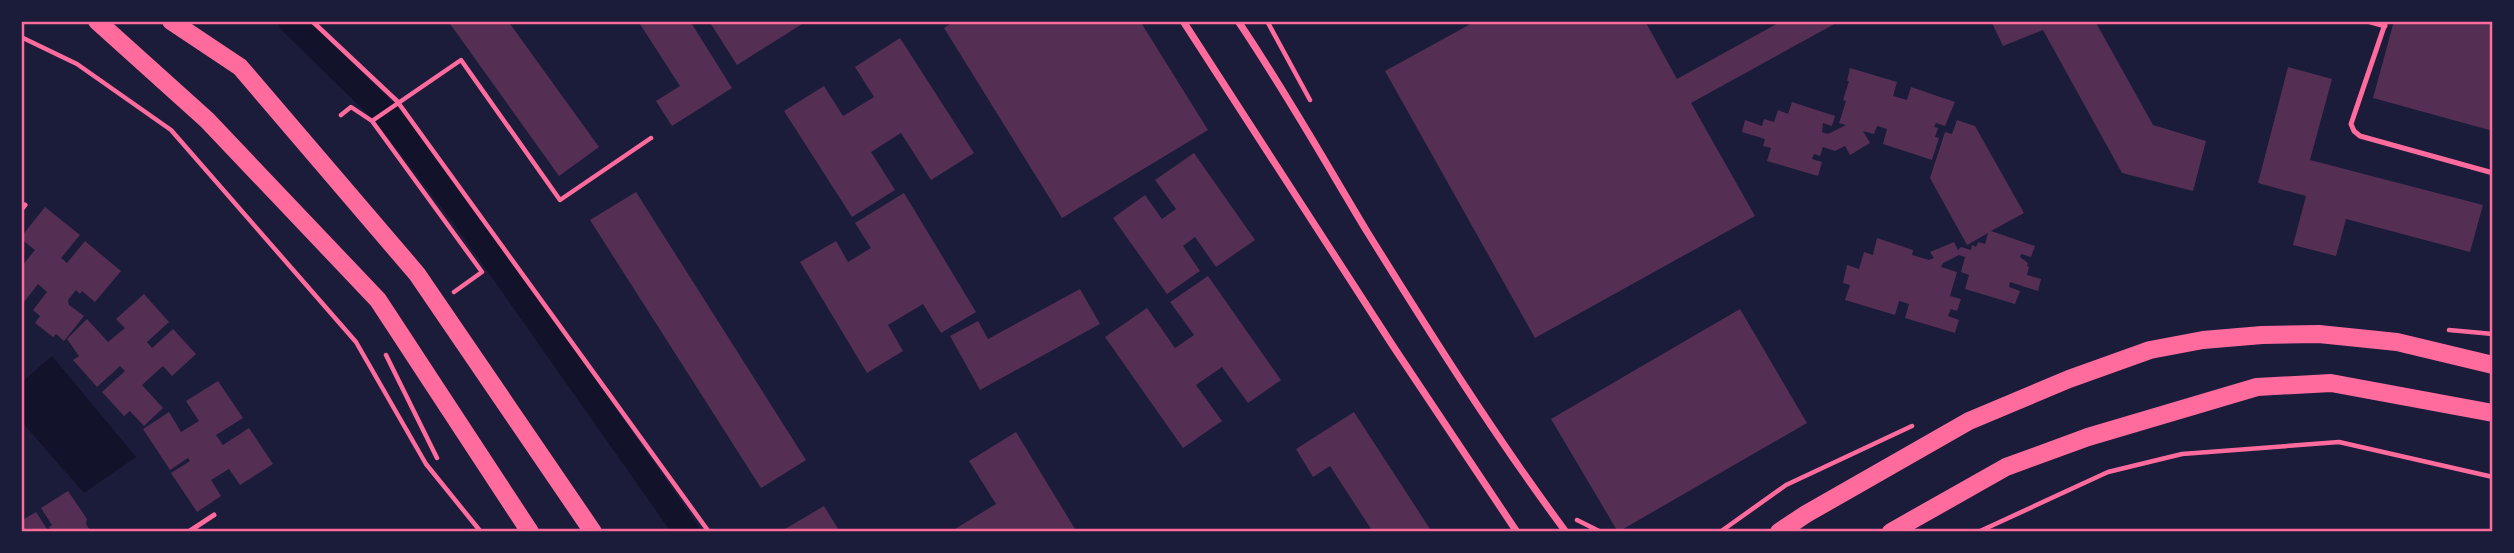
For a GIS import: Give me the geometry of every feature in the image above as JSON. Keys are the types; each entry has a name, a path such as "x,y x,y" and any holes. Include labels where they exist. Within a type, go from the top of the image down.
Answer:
{"main road":[{"path":"97,21 207,120 378,300 530,532"},
{"path":"171,21 240,67 417,274 593,532"},
{"path":"1779,532 1969,421 2069,379 2150,350 2203,340 2319,334 2397,342 2493,365"},
{"path":"1891,532 2006,467 2088,438 2257,387 2331,383 2493,413"}],"street":[{"path":"1183,21 1517,532"},
{"path":"1238,21 1510,455 1566,532"}],"lane":[{"path":"2367,21 2385,23 2351,124 2354,131 2360,136 2493,173"},
{"path":"188,532 214,515"}],"path":[{"path":"312,21 397,101 709,532"},
{"path":"1267,21 1312,103"},
{"path":"21,37 77,64 171,130 356,342 426,464 481,532"},
{"path":"372,121 397,101 461,60 560,200 651,138"},
{"path":"341,115 351,107 372,121 482,272"},
{"path":"380,344 437,458"},
{"path":"1978,532 2108,472 2182,454 2339,442 2493,477"},
{"path":"1572,517 1601,532"}],"shaded area":[{"path":"52,356 136,457 84,493 21,421 21,383"}],"building":[{"path":"448,21 508,21 599,147 559,176"},
{"path":"638,21 690,21 732,88 672,126 656,101 680,86"},
{"path":"709,21 807,21 737,65"},
{"path":"955,21 1140,21 1208,130 1062,218 944,28"},
{"path":"1476,21 1645,21 1677,79 1782,21 1840,21 1691,103 1755,216 1535,338 1385,71"},
{"path":"1991,21 2095,21 2153,125 2206,141 2193,191 2122,173 2043,30 2003,46"},
{"path":"2394,21 2493,21 2493,131 2373,98"},
{"path":"900,38 974,153 931,180 901,133 871,152 895,190 852,217 784,111 824,86 843,116 874,97 855,67"},
{"path":"2288,67 2332,79 2310,160 2483,205 2470,252 2346,219 2336,256 2293,245 2306,196 2258,183"},
{"path":"1850,68 1897,82 1893,96 1907,100 1911,87 1955,102 1945,126 1936,123 1934,127 1938,128 1935,137 1939,138 1932,160 1883,144 1887,129 1877,126 1874,134 1863,131 1870,143 1850,155 1845,146 1835,151 1823,147 1820,156 1814,154 1812,159 1822,162 1818,176 1767,161 1771,148 1763,146 1765,139 1742,132 1745,120 1762,126 1764,119 1774,122 1778,110 1788,114 1792,102 1835,116 1832,126 1823,123 1822,132 1828,134 1846,125 1839,123 1846,101 1843,100"},
{"path":"1957,120 1975,126 2024,213 1991,231 2035,246 2031,257 2021,254 2020,257 2028,263 2027,275 2041,279 2038,291 2010,282 2009,287 2020,291 2015,304 1965,289 1969,275 1961,272 1965,257 1959,255 1943,263 1941,267 1957,272 1950,296 1961,299 1957,311 1951,309 1948,316 1959,320 1955,333 1905,318 1909,304 1899,301 1895,315 1845,300 1850,285 1843,283 1847,265 1859,269 1864,252 1873,255 1877,238 1913,250 1912,255 1929,260 1934,258 1930,252 1954,242 1958,250 1961,247 1971,250 1972,245 1976,247 1978,242 1985,244 1988,233 1967,245 1930,178 1945,132 1952,134"},
{"path":"1194,153 1255,240 1216,267 1195,237 1183,246 1200,271 1167,294 1113,218 1145,195 1162,219 1176,209 1155,180"},
{"path":"636,192 806,460 761,488 590,220"},
{"path":"904,193 976,312 941,333 923,304 888,325 903,351 867,373 800,262 836,241 848,262 871,248 855,223"},
{"path":"45,207 80,235 61,258 67,263 85,241 121,271 95,302 82,291 80,294 76,290 68,300 69,305 84,316 64,341 56,334 53,337 35,323 40,316 33,310 47,292 38,284 24,302 21,300 21,267 35,250 21,237"},
{"path":"1208,276 1281,380 1248,403 1222,367 1196,385 1222,421 1183,448 1105,337 1147,308 1175,348 1194,335 1170,302"},
{"path":"1080,289 1100,324 980,390 950,336 978,321 988,339"},
{"path":"144,294 169,322 147,342 152,348 173,329 196,354 172,376 163,366 142,385 163,408 144,426 130,411 124,416 102,392 125,371 120,366 97,387 73,360 79,356 67,339 87,319 108,342 125,328 116,319"},
{"path":"1740,309 1807,423 1618,532 1551,419"},
{"path":"218,381 243,418 216,435 223,445 249,428 273,464 240,485 229,469 211,480 221,496 197,512 171,473 190,461 188,458 170,470 143,429 169,412 181,432 199,421 186,401"},
{"path":"1354,412 1432,532 1373,532 1330,466 1313,477 1296,449"},
{"path":"1016,432 1075,529 1070,532 950,532 996,504 969,461"},
{"path":"68,491 87,519 86,524 91,532 52,532 49,527 52,525 41,508"},
{"path":"824,506 840,532 787,532 785,529"},
{"path":"36,512 49,532 21,532 21,521"}],"waterway":[{"path":"291,21 387,115 463,214 687,532"}]}
